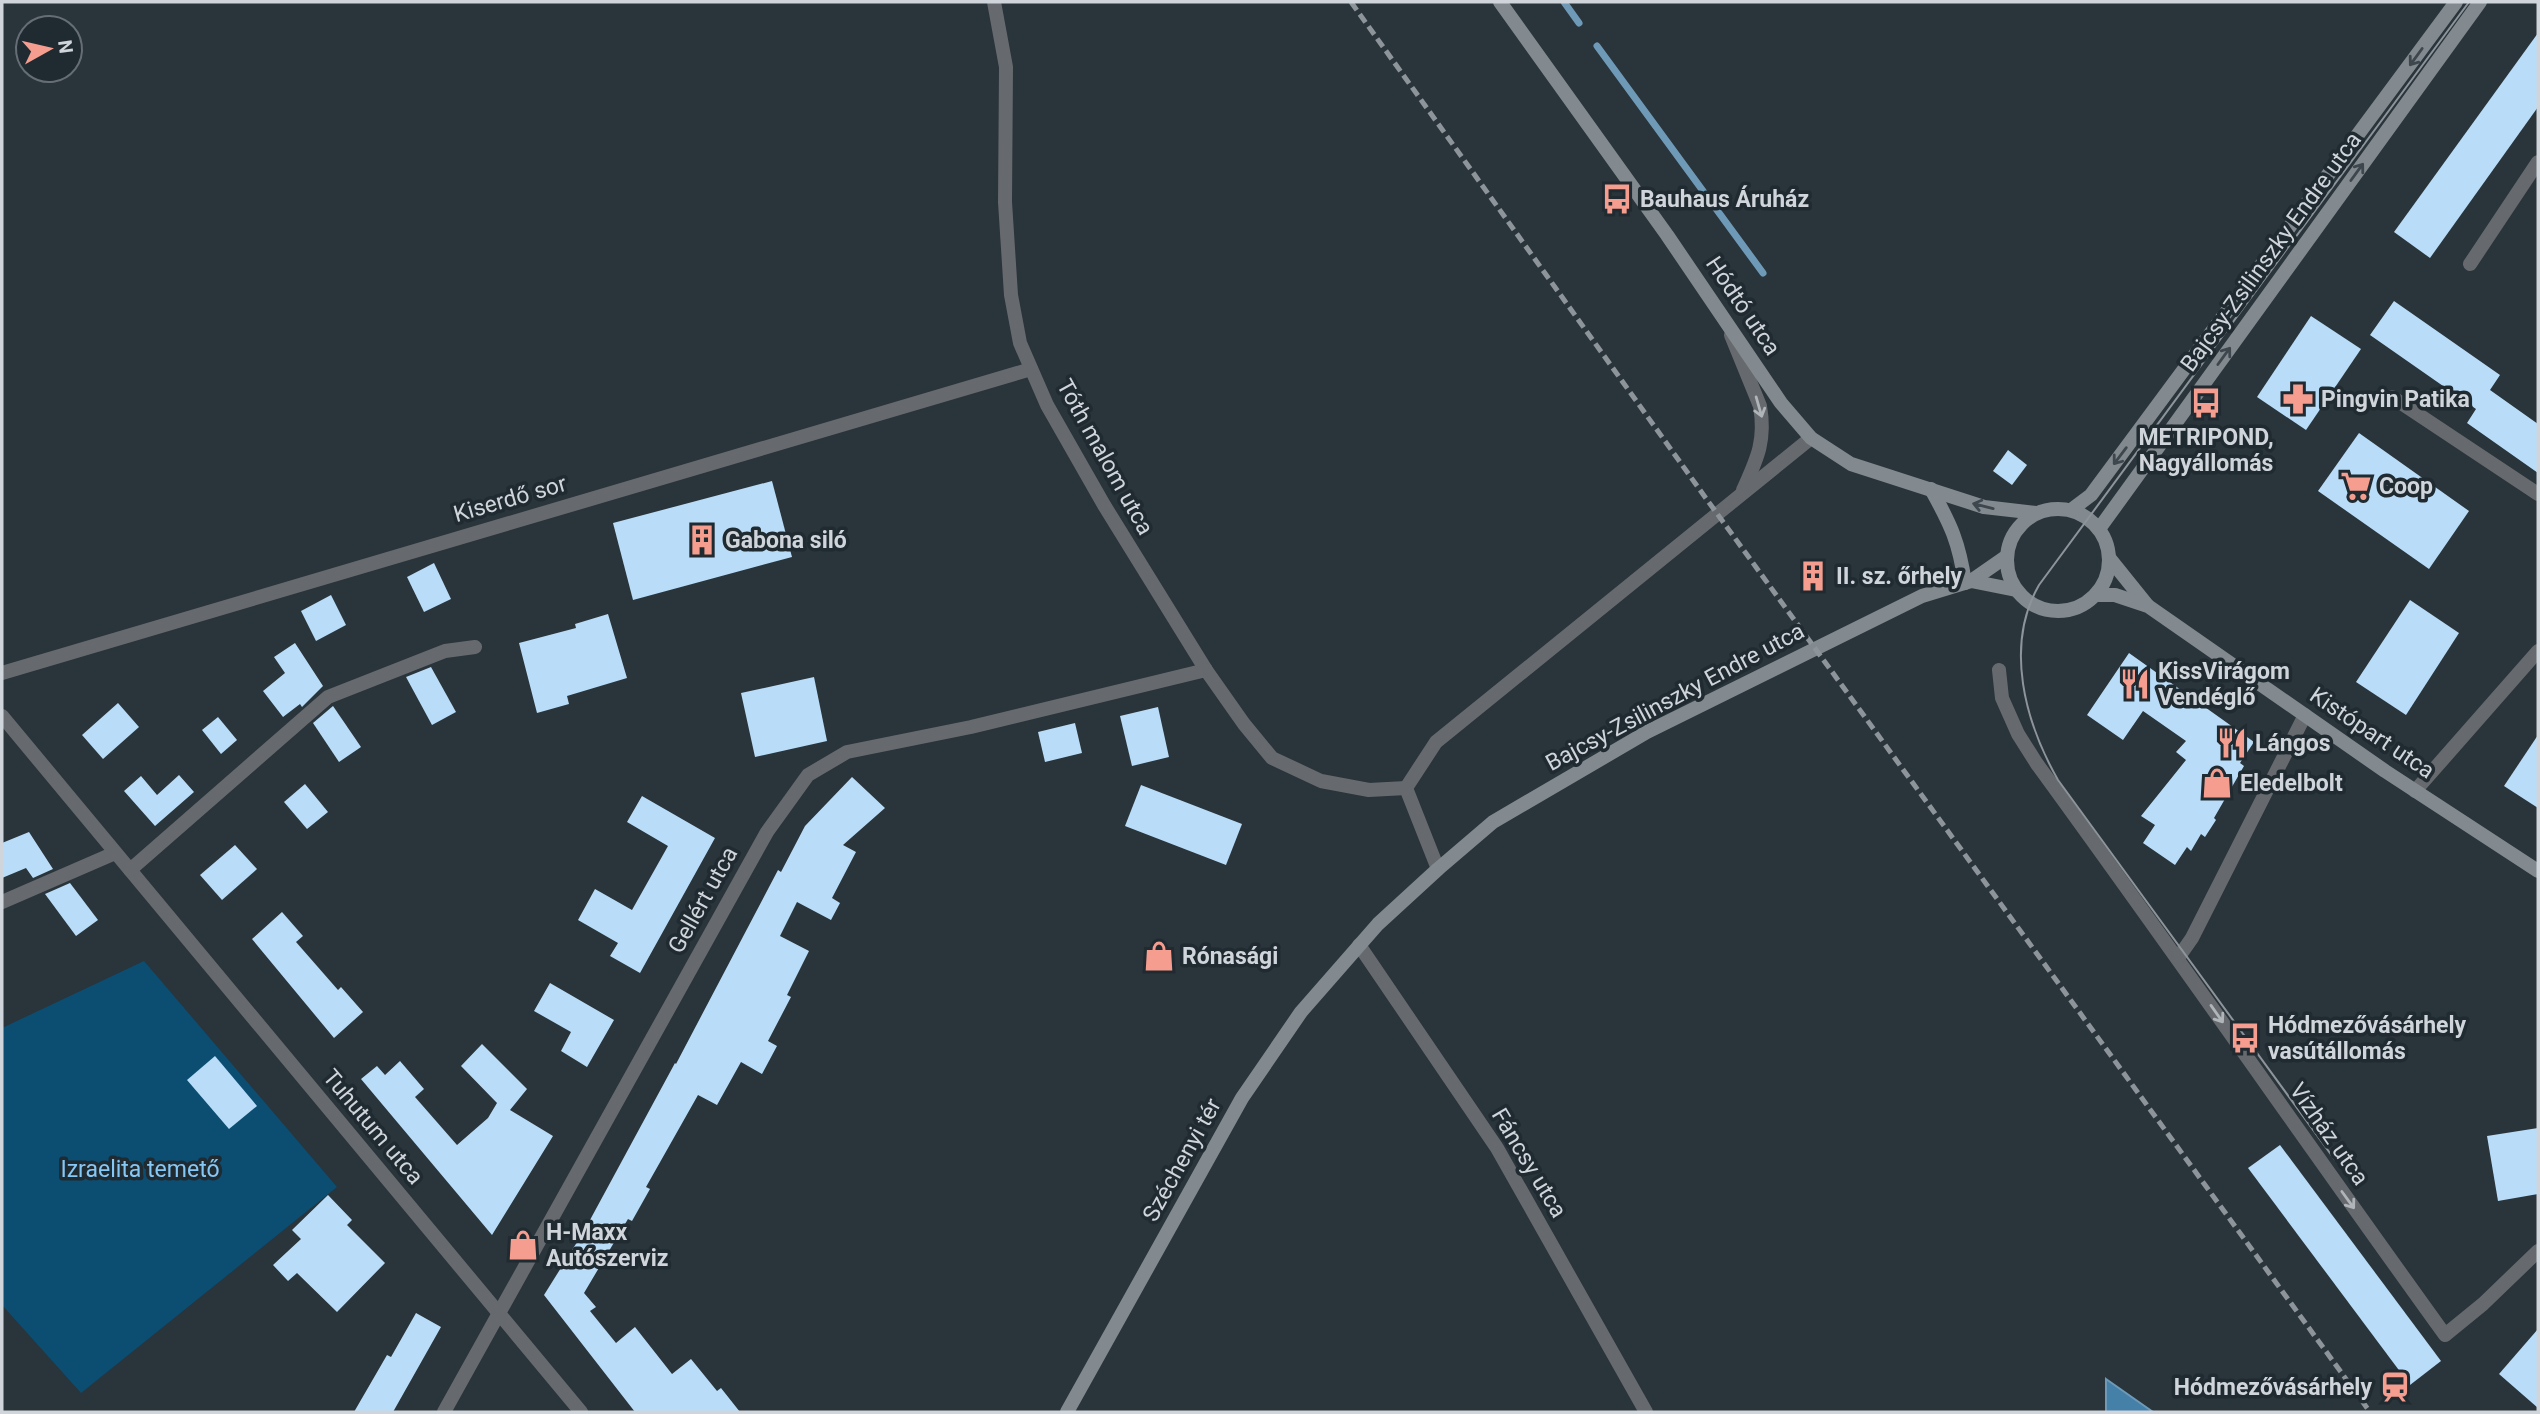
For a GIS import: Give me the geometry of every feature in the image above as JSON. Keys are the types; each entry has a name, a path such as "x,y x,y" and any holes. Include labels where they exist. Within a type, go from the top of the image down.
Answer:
{"street":[{"name":"Tóth malom utca","path":"994,2 1006,67 1005,202 1011,295 1020,343 1047,405 1104,505 1206,670 1272,758 1321,781 1369,790 1406,788"},
{"name":"Hódtó utca","path":"1500,2 1667,235 1781,403 1811,438 1851,464 1984,507 2036,513"},
{"name":"Bajcsy-Zsilinszky Endre utca","path":"2071,510 2091,495 2456,2"},
{"name":"Bajcsy-Zsilinszky Endre utca","path":"2099,529 2480,2"},
{"path":"2470,264 2538,162"},
{"path":"1725,321 1760,406 1762,419 1760,451 1743,491"},
{"name":"Kiserdő sor","path":"2,673 1031,369"},
{"path":"2392,397 2538,494"},
{"path":"1438,869 1406,788 1436,742 1811,438"},
{"path":"1931,489 1949,521 1960,549 1968,582"},
{"path":"2054,509 2071,510 2088,518 2099,529 2107,543 2110,559 2108,575 2099,595 2075,609 2059,612 2043,610 2029,603 2016,590 2008,574 2007,556 2011,538 2021,524 2036,513 2054,509"},
{"name":"Bajcsy-Zsilinszky Endre utca","path":"1359,945 1378,924 1493,822 1647,732 1922,596 1968,582 2007,556"},
{"name":"Kistópart utca","path":"2110,559 2148,606 2416,791 2538,871"},
{"name":"Bajcsy-Zsilinszky Endre utca","path":"1968,582 2016,590"},
{"name":"Kistópart utca","path":"2099,595 2115,595 2148,606"},
{"path":"130,870 328,697 445,651 475,647"},
{"path":"2416,791 2538,651"},
{"name":"Gellért utca","path":"444,1412 767,832 808,775 847,752 971,727 1206,670"},
{"name":"Vízház utca","path":"1999,670 2003,698 2018,734 2037,764 2445,1335 2483,1304 2538,1251"},
{"path":"2178,958 2192,938 2305,715"},
{"name":"Tuhutum utca","path":"2,716 581,1412"},
{"path":"2,902 115,853"},
{"name":"Széchenyi tér","path":"1067,1412 1242,1098 1301,1012 1359,945"},
{"name":"Fáncsy utca","path":"1359,945 1497,1148 1646,1412"}],"green space":[{"name":"Izraelita temető","path":"144,961 337,1187 81,1393 2,1305 2,1028"}],"shaded area":[{"path":"2106,1379 2153,1412 2106,1412"}],"building":[{"path":"2538,33 2538,107 2430,258 2394,232"},
{"path":"2394,301 2500,375 2490,390 2538,424 2538,473 2467,423 2476,409 2370,335"},
{"path":"2311,316 2361,349 2306,430 2257,397"},
{"path":"2359,433 2469,511 2429,569 2318,491"},
{"path":"2008,450 2027,465 2012,485 1993,471"},
{"name":"Gabona siló","path":"772,481 792,557 633,600 613,523"},
{"path":"434,563 451,599 424,612 407,577"},
{"path":"331,595 346,625 316,641 301,611"},
{"path":"2410,600 2459,633 2406,715 2356,682"},
{"path":"608,614 627,678 567,696 569,704 537,713 519,643 576,628 575,624"},
{"path":"295,643 323,686 302,707 300,704 283,717 263,691 285,673 274,657"},
{"path":"2129,653 2254,742 2240,763 2244,766 2214,818 2216,820 2205,837 2201,834 2191,851 2187,847 2175,865 2143,843 2155,825 2141,816 2186,760 2176,752 2186,741 2143,711 2123,740 2087,715"},
{"path":"431,667 456,712 432,725 406,677"},
{"path":"814,677 827,741 755,757 741,693"},
{"path":"118,703 139,727 103,759 82,735"},
{"path":"333,706 361,747 339,762 313,723"},
{"path":"1158,707 1169,757 1132,766 1120,716"},
{"path":"218,717 237,740 221,754 202,730"},
{"path":"1075,723 1082,753 1045,762 1038,732"},
{"path":"2538,735 2538,808 2504,786"},
{"path":"179,775 194,792 155,826 124,791 141,776 157,795"},
{"path":"852,777 885,808 843,845 856,852 832,898 840,903 831,920 797,902 780,936 809,951 787,995 791,997 768,1041 777,1046 762,1074 741,1062 717,1105 698,1095 646,1187 650,1189 632,1221 628,1219 584,1293 596,1307 590,1311 616,1343 635,1327 672,1374 691,1359 717,1391 721,1388 740,1412 635,1412 544,1295 584,1231 676,1064 778,870 781,872 805,826"},
{"path":"305,784 328,812 307,829 284,802"},
{"path":"1141,785 1242,824 1226,865 1125,826"},
{"path":"642,796 715,838 640,973 610,956 618,943 578,920 595,889 632,910 668,846 627,822"},
{"path":"29,832 53,869 33,878 26,868 2,878 2,843"},
{"path":"235,845 257,869 222,900 200,875"},
{"path":"70,883 98,920 76,936 45,894"},
{"path":"282,912 303,936 296,942 338,990 341,987 363,1012 334,1038 252,939"},
{"path":"550,983 614,1020 587,1067 561,1051 571,1032 534,1011"},
{"path":"482,1044 527,1089 510,1110 553,1136 492,1235 361,1079 377,1066 385,1075 400,1061 424,1089 415,1097 457,1145 488,1118 497,1103 461,1066"},
{"path":"215,1056 257,1106 229,1129 187,1080"},
{"path":"2538,1128 2538,1194 2498,1201 2487,1136"},
{"path":"2280,1145 2441,1361 2410,1385 2248,1168"},
{"path":"328,1195 352,1220 347,1225 385,1263 337,1312 297,1273 288,1281 273,1265 301,1239 292,1230"},
{"path":"416,1313 441,1327 393,1412 354,1412 387,1355 391,1357"},
{"path":"2538,1329 2538,1408 2499,1374"}],"waterway":[{"path":"1564,2 1579,23"},
{"path":"1597,46 1763,273"}],"tram line":[{"path":"2335,1160 2058,780 2036,734 2028,709 2021,658 2023,633 2028,609 2039,585 2469,2"}],"railway":[{"path":"1351,2 1705,497 2370,1412"}],"place":[{"name":"Bauhaus Áruház","path":"1617,199"},
{"name":"Pingvin Patika","path":"2298,399"},
{"name":"METRIPOND, Nagyállomás","path":"2206,403"},
{"name":"Coop","path":"2356,486"},
{"name":"Gabona siló","path":"702,540"},
{"name":"II. sz. őrhely","path":"1813,576"},
{"name":"KissVirágom Vendéglő","path":"2135,684"},
{"name":"Lángos","path":"2232,743"},
{"name":"Eledelbolt","path":"2217,783"},
{"name":"Rónasági","path":"1159,956"},
{"name":"Hódmezővásárhely vasútállomás","path":"2245,1038"},
{"name":"H-Maxx Autószerviz","path":"523,1245"},
{"name":"Hódmezővásárhely","path":"2395,1387"}]}
